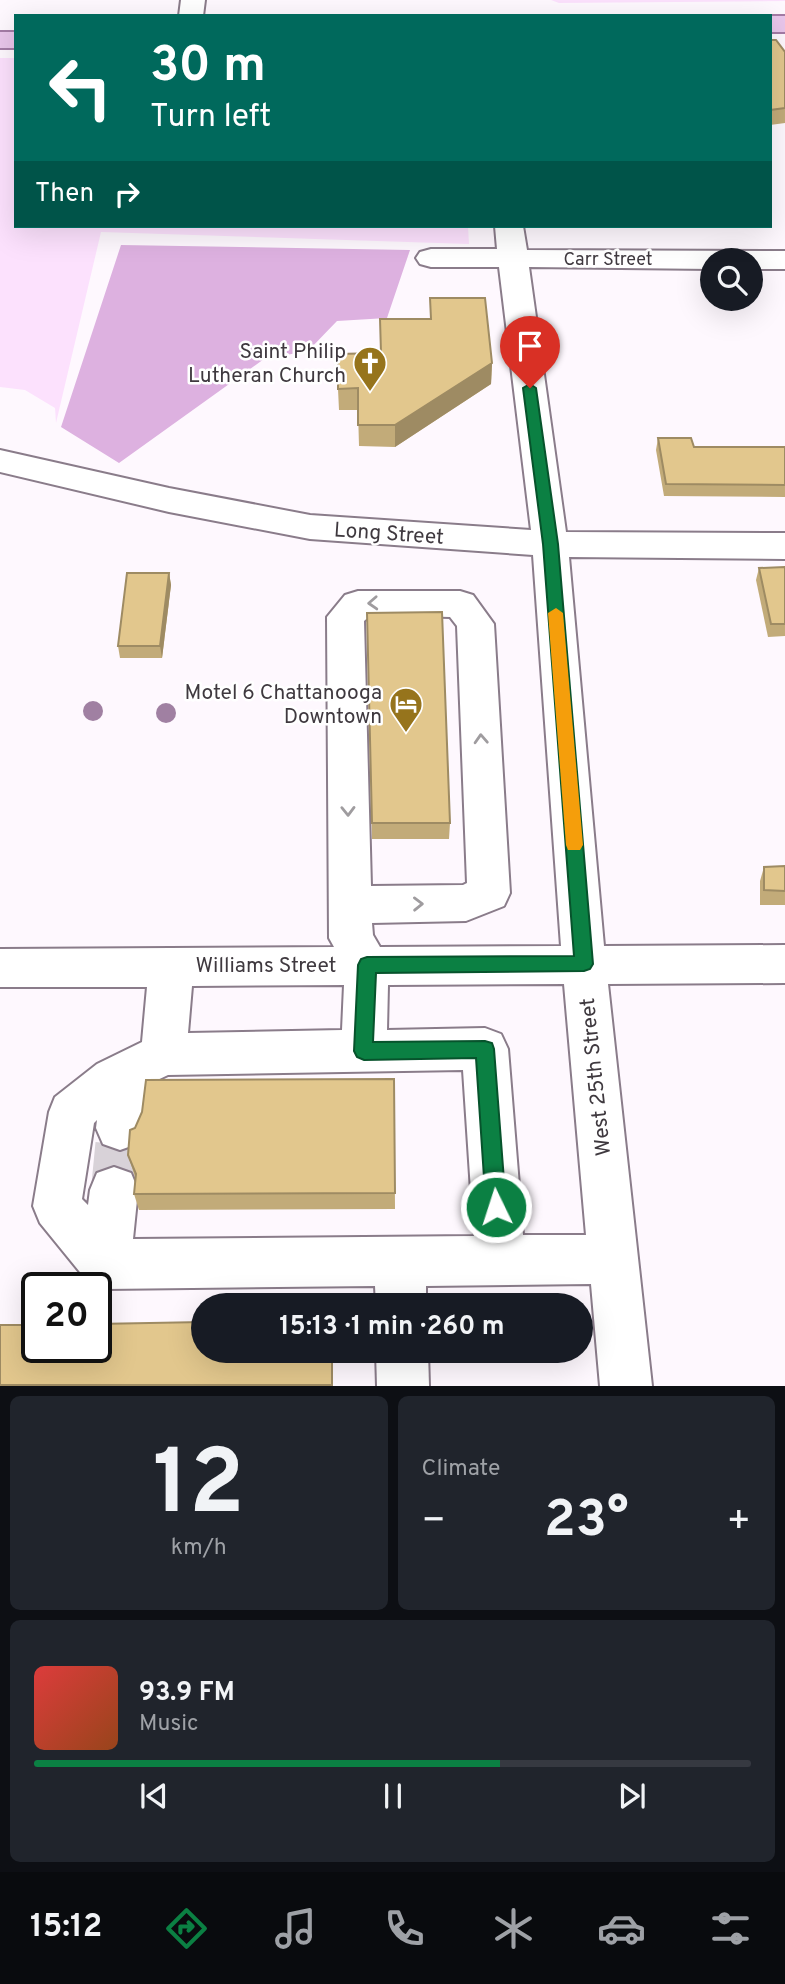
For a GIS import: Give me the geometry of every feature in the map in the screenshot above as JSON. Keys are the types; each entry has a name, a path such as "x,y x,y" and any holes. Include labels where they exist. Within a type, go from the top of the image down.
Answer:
{"street":[{"name":"West 25th Street","path":"509,228 550,544 584,964 626,1385"},
{"name":"Carr Street","path":"431,258 785,260"},
{"name":"Long Street","path":"0,461 169,500 310,527 550,544 785,546"},
{"path":"350,905 466,903 489,893 475,624 460,604 371,602 358,604 345,617 350,905 351,938 367,965 364,1051"},
{"name":"Williams Street","path":"0,968 785,964"},
{"path":"120,1128 145,1063 171,966"},
{"path":"500,1260 485,1049 364,1051 145,1063 113,1079 72,1112 57,1206 106,1264 401,1283 500,1260 613,1259"},
{"path":"106,1264 114,1190"},
{"path":"402,1363 403,1385"}],"shaded area":[{"path":"551,0 785,0 785,1 559,3"},
{"path":"0,58 14,58 14,228 468,228 469,244 101,232 56,423 55,408 25,390 0,387"},
{"path":"121,245 410,250 387,318 337,321 308,351 264,359 119,463 61,427"}],"building":[{"path":"772,40 776,40 785,52 785,108 772,110"},
{"path":"430,298 485,298 492,363 395,425 358,425 358,388 338,389 338,354 381,353 380,319 431,319"},
{"path":"658,438 691,438 694,447 785,447 785,485 666,484"},
{"path":"785,567 785,624 771,624 759,568"},
{"path":"127,573 169,573 160,646 118,646"},
{"name":"Motel 6 Chattanooga Downtown","path":"442,612 450,823 372,823 367,613"},
{"path":"785,866 785,891 764,890 764,867"},
{"path":"394,1079 395,1193 134,1194 136,1174 128,1155 130,1130 135,1128 142,1112 146,1080"},
{"path":"191,1322 191,1363 332,1363 332,1385 0,1385 0,1325 21,1325 21,1363 112,1363 112,1324"}],"tunnel":[{"path":"114,1190 120,1128"}],"slow traffic":[{"path":"556,613 574,845"}],"place":[{"name":"Saint Philip Lutheran Church","path":"370,393"},
{"name":"Motel 6 Chattanooga Downtown","path":"406,734"}],"route":[{"path":"496,1207 485,1049 364,1051 367,965 584,964 550,544 530,388"}]}
